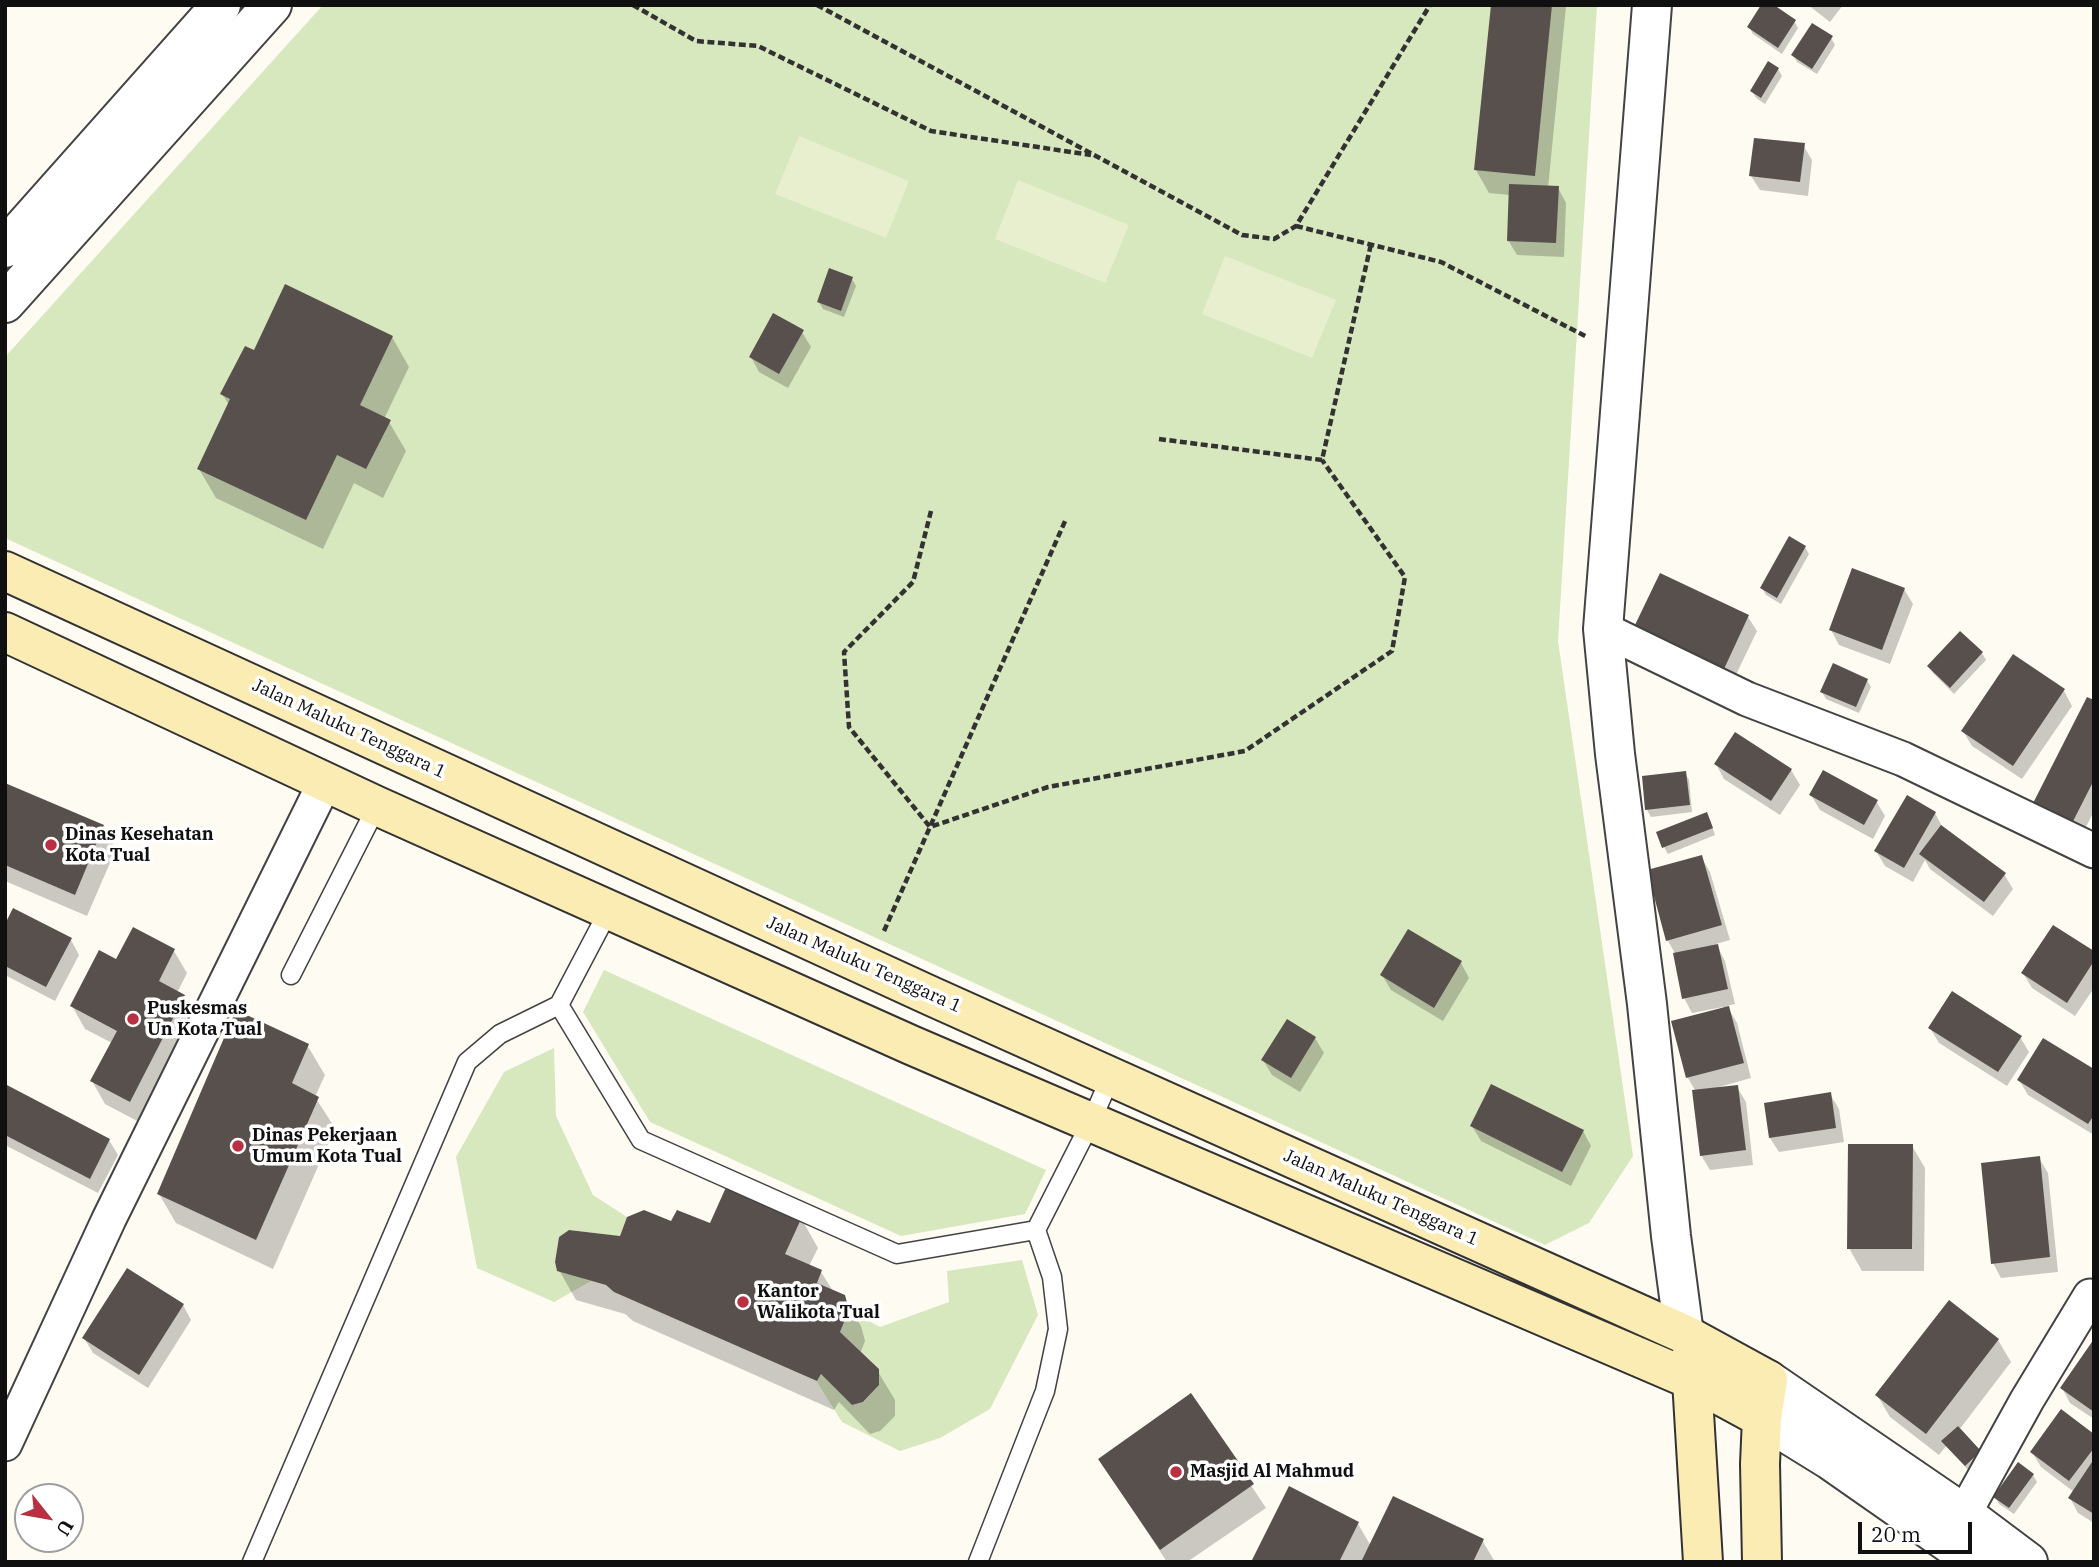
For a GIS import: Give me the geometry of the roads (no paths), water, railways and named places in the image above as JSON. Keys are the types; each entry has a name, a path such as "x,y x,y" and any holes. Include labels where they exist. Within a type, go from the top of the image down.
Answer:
{"main road":[{"name":"Jalan Maluku Tenggara 1","path":"5,571 869,967 1684,1334 1768,1380"},
{"path":"5,632 377,806 609,910 911,1045 1692,1380 1762,1418"},
{"path":"1684,1334 1692,1380 1703,1562"},
{"path":"1762,1562 1760,1465 1762,1418 1768,1380"}],"street":[{"path":"5,248 221,5"},
{"path":"5,303 272,5"},
{"path":"1653,5 1603,629 1615,754 1647,1004 1684,1334"},
{"path":"1603,629 1746,699 1903,759 2094,850"},
{"path":"5,1444 109,1219 326,782"},
{"path":"1964,1514 2027,1400 2090,1296"},
{"path":"1768,1380 1964,1514 2028,1562"},
{"path":"1762,1418 1830,1460 1976,1562"}],"lane":[{"path":"291,975 377,806"},
{"path":"252,1562 467,1062 500,1034 559,1005 609,910"},
{"path":"559,1005 641,1140 897,1254 1036,1230"},
{"path":"978,1562 1045,1391 1058,1329 1052,1277 1036,1230 1091,1122 1111,1076"}],"place":[{"name":"Dinas Kesehatan Kota Tual","path":"51,845"},
{"name":"Puskesmas Un Kota Tual","path":"133,1019"},
{"name":"Dinas Pekerjaan Umum Kota Tual","path":"238,1146"},
{"name":"Kantor Walikota Tual","path":"743,1302"},
{"name":"Masjid Al Mahmud","path":"1176,1472"}]}
